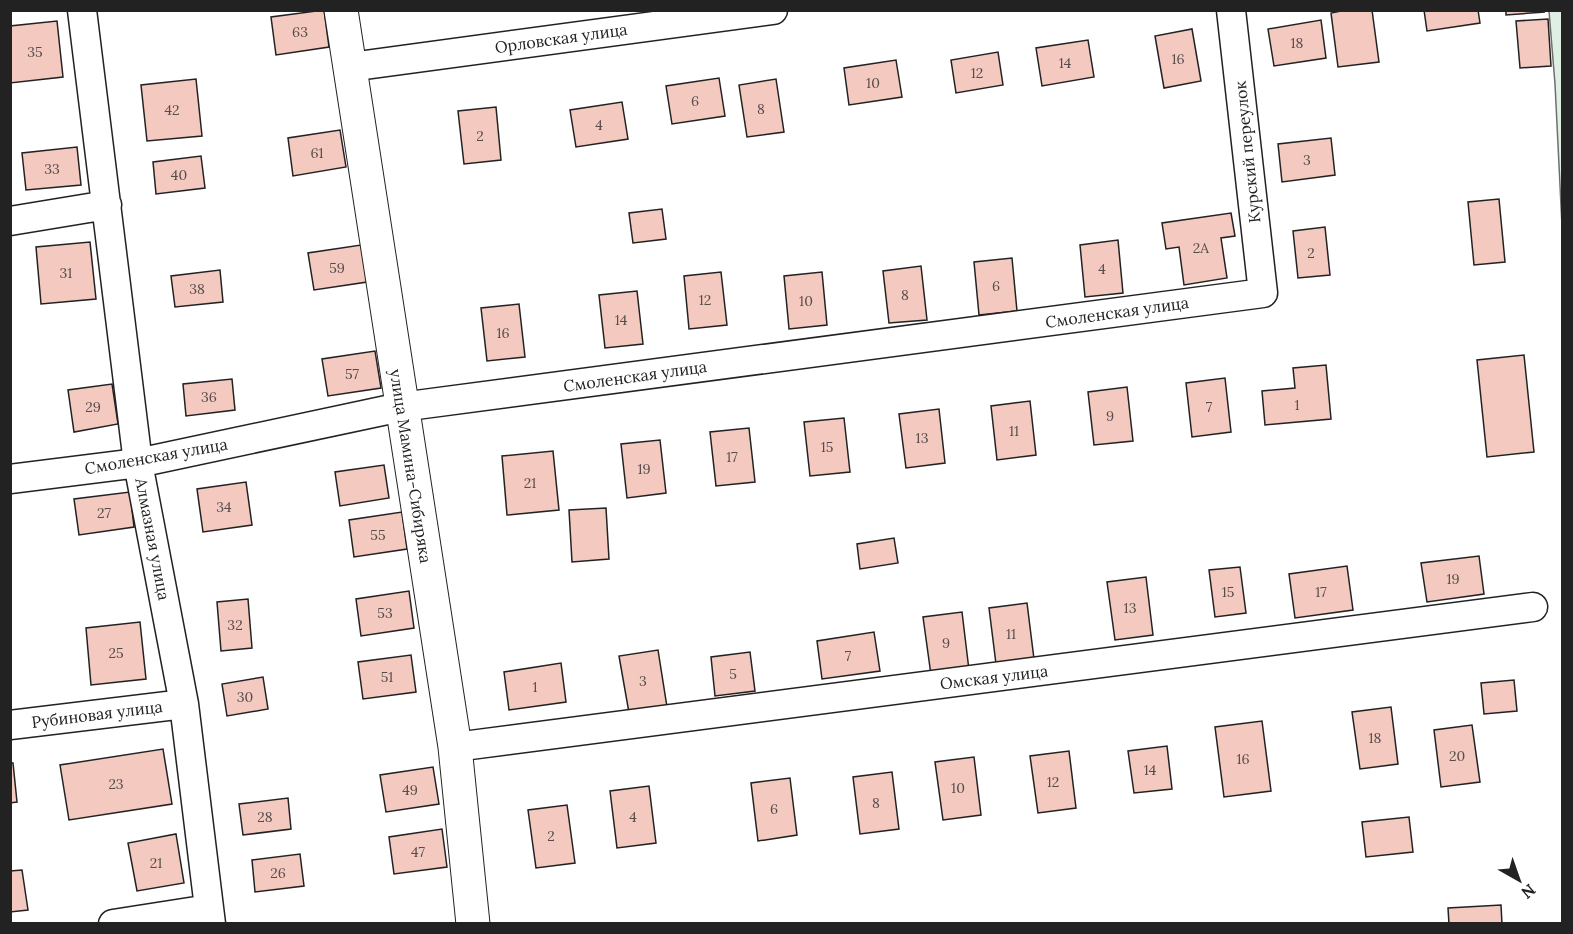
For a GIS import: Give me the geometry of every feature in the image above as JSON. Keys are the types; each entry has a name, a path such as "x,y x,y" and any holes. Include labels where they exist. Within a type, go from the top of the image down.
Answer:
{"street":[{"name":"Алмазная улица","path":"82,10 138,463 184,704 210,916"},
{"name":"улица Мамина-Сибиряка","path":"341,10 455,747 472,924"},
{"name":"Орловская улица","path":"350,67 773,10"},
{"name":"Курский переулок","path":"1231,10 1263,293"},
{"path":"10,221 107,205"},
{"name":"Смоленская улица","path":"10,479 138,463 401,407 1263,293"},
{"name":"Омская улица","path":"455,747 1533,607"},
{"name":"Рубиновая улица","path":"10,725 184,704"},
{"path":"113,924 210,916"}],"green space":[{"path":"1549,11 1562,11 1562,226 1555,84"}],"building":[{"path":"324,10 329,47 276,55 271,17"},
{"path":"1346,10 1372,10 1379,62 1338,67 1331,13"},
{"path":"1424,10 1478,10 1480,23 1427,31"},
{"path":"1506,10 1543,10 1544,12 1506,15"},
{"path":"1548,19 1551,66 1520,68 1516,21"},
{"path":"1321,20 1326,58 1274,66 1268,29"},
{"path":"57,21 63,77 10,83 10,26"},
{"path":"1192,29 1201,81 1164,88 1155,36"},
{"path":"1088,40 1094,77 1042,86 1036,48"},
{"path":"998,52 1003,85 956,93 951,60"},
{"path":"896,60 902,97 849,105 844,68"},
{"path":"719,78 725,116 672,124 666,86"},
{"path":"196,79 202,136 147,141 141,85"},
{"path":"776,79 784,132 747,137 739,85"},
{"path":"622,102 628,139 576,147 570,110"},
{"path":"496,107 501,160 464,164 458,111"},
{"path":"340,130 346,167 293,176 288,138"},
{"path":"1331,138 1335,175 1282,182 1278,144"},
{"path":"77,147 81,185 26,190 22,153"},
{"path":"201,156 205,188 156,194 153,162"},
{"path":"1499,199 1505,262 1474,265 1468,202"},
{"path":"662,209 666,239 633,243 629,213"},
{"path":"1231,213 1235,236 1221,238 1227,278 1184,285 1179,247 1166,249 1162,223"},
{"path":"1325,227 1330,275 1298,278 1293,231"},
{"path":"1118,240 1123,293 1085,297 1080,245"},
{"path":"90,242 96,299 41,304 36,247"},
{"path":"361,245 367,282 314,290 308,253"},
{"path":"1012,258 1017,311 979,315 974,262"},
{"path":"921,266 927,320 889,323 883,271"},
{"path":"220,270 223,302 175,307 171,276"},
{"path":"721,272 727,325 689,329 684,276"},
{"path":"822,272 827,325 789,329 784,276"},
{"path":"637,291 643,344 605,348 599,295"},
{"path":"519,304 525,357 487,361 481,308"},
{"path":"375,351 381,388 328,396 322,359"},
{"path":"1524,355 1534,452 1487,457 1477,360"},
{"path":"1326,365 1331,419 1265,425 1262,391 1295,388 1293,368"},
{"path":"1225,378 1231,432 1192,437 1186,383"},
{"path":"232,379 235,410 186,416 183,384"},
{"path":"112,384 118,424 74,432 68,390"},
{"path":"1127,387 1133,441 1094,445 1088,392"},
{"path":"1030,401 1036,455 997,460 991,406"},
{"path":"939,409 945,463 906,468 899,414"},
{"path":"844,418 850,472 810,476 804,422"},
{"path":"749,428 755,482 716,486 710,432"},
{"path":"660,440 666,493 627,498 621,444"},
{"path":"553,451 559,510 507,515 502,456"},
{"path":"384,465 389,498 340,506 335,472"},
{"path":"246,482 252,525 203,532 197,489"},
{"path":"130,492 134,527 79,535 74,499"},
{"path":"606,508 609,559 572,562 569,510"},
{"path":"402,512 407,549 354,557 349,520"},
{"path":"894,538 898,563 860,569 857,544"},
{"path":"1479,556 1484,594 1427,602 1421,563"},
{"path":"1347,566 1353,610 1295,618 1289,574"},
{"path":"1240,567 1246,613 1215,617 1209,570"},
{"path":"1146,577 1153,635 1115,640 1107,582"},
{"path":"409,591 414,628 361,636 356,599"},
{"path":"248,599 252,648 221,651 217,602"},
{"path":"1027,603 1034,659 996,664 989,608"},
{"path":"962,612 969,670 931,675 923,617"},
{"path":"140,622 146,679 91,685 86,628"},
{"path":"874,632 880,671 822,679 817,641"},
{"path":"658,650 667,707 629,713 619,656"},
{"path":"750,652 755,691 715,696 711,657"},
{"path":"411,655 416,692 363,699 358,662"},
{"path":"561,663 566,702 509,710 504,672"},
{"path":"263,677 268,709 227,716 222,684"},
{"path":"1514,680 1517,711 1484,714 1481,683"},
{"path":"1391,707 1398,764 1360,769 1352,712"},
{"path":"1262,721 1271,791 1224,797 1215,727"},
{"path":"1472,725 1480,782 1441,787 1434,730"},
{"path":"1167,746 1172,789 1134,793 1128,751"},
{"path":"163,749 172,804 69,820 60,765"},
{"path":"1069,751 1076,808 1038,813 1030,756"},
{"path":"974,757 981,815 943,820 935,762"},
{"path":"10,763 13,763 17,802 10,803"},
{"path":"433,767 439,804 386,812 380,775"},
{"path":"892,772 899,829 860,834 853,777"},
{"path":"790,778 797,835 758,841 751,783"},
{"path":"649,786 656,843 617,848 610,791"},
{"path":"288,798 291,829 243,835 239,804"},
{"path":"567,805 575,863 536,868 528,810"},
{"path":"1409,817 1413,852 1366,857 1362,822"},
{"path":"442,829 447,867 394,874 389,837"},
{"path":"176,834 184,883 137,891 128,843"},
{"path":"300,854 304,886 255,892 252,860"},
{"path":"22,870 28,910 10,912 10,871"},
{"path":"1501,905 1502,924 1449,924 1448,908"}]}
